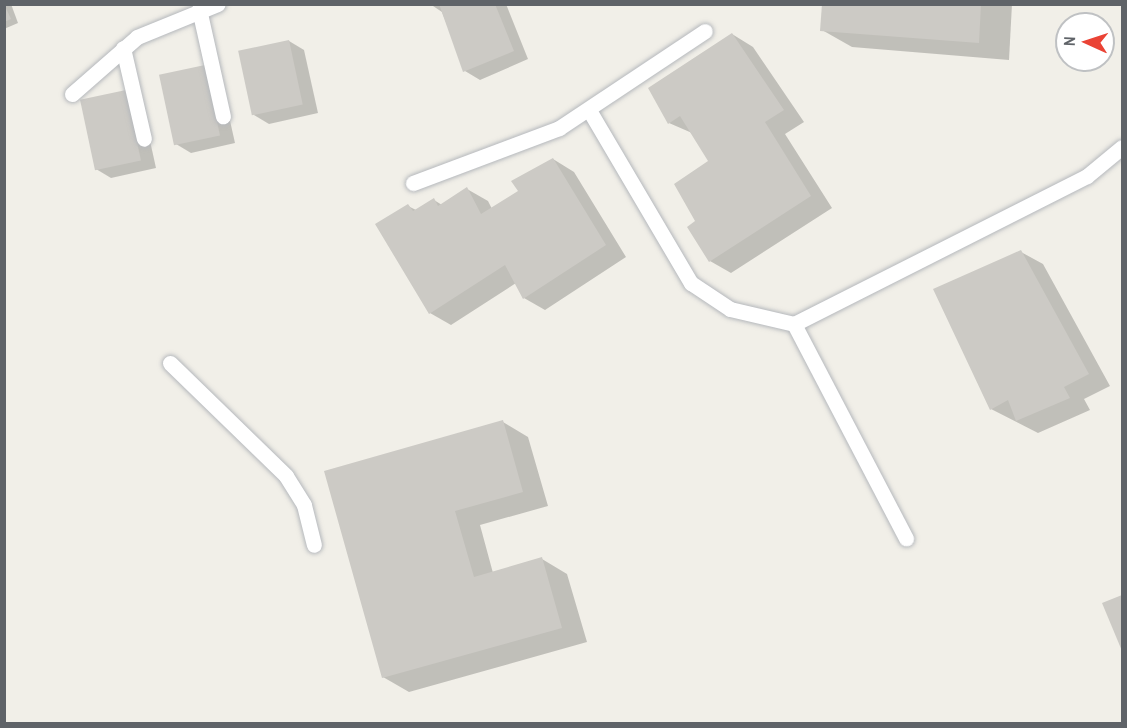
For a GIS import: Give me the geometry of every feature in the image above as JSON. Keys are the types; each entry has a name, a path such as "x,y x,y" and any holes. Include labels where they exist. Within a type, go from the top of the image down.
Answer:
{"lane":[{"path":"72,94 137,37 199,9 218,4"},
{"path":"199,9 223,116"},
{"path":"413,183 559,128 705,31"},
{"path":"123,48 144,139"},
{"path":"589,110 691,283 730,309 794,324 1087,176 1122,147"},
{"path":"794,324 906,538"},
{"path":"170,363 286,476 304,505 314,545"}],"building":[{"path":"4,4 11,19 4,22"},
{"path":"439,4 495,4 514,51 463,72"},
{"path":"822,4 981,4 979,43 820,31"},
{"path":"732,33 784,110 765,122 811,196 709,262 687,227 695,221 674,184 708,161 680,116 668,124 648,88"},
{"path":"289,40 303,105 252,115 238,51"},
{"path":"205,65 220,135 174,145 159,75"},
{"path":"126,90 141,160 95,170 80,100"},
{"path":"553,158 606,245 523,299 505,265 429,314 375,224 408,204 413,211 434,198 438,206 467,187 481,214 518,191 511,181"},
{"path":"1021,250 1089,374 1064,387 1070,398 1016,421 1008,400 990,410 933,289"},
{"path":"503,420 523,492 455,511 474,577 542,557 562,628 382,678 324,471"},
{"path":"1122,595 1122,651 1102,603"}]}
